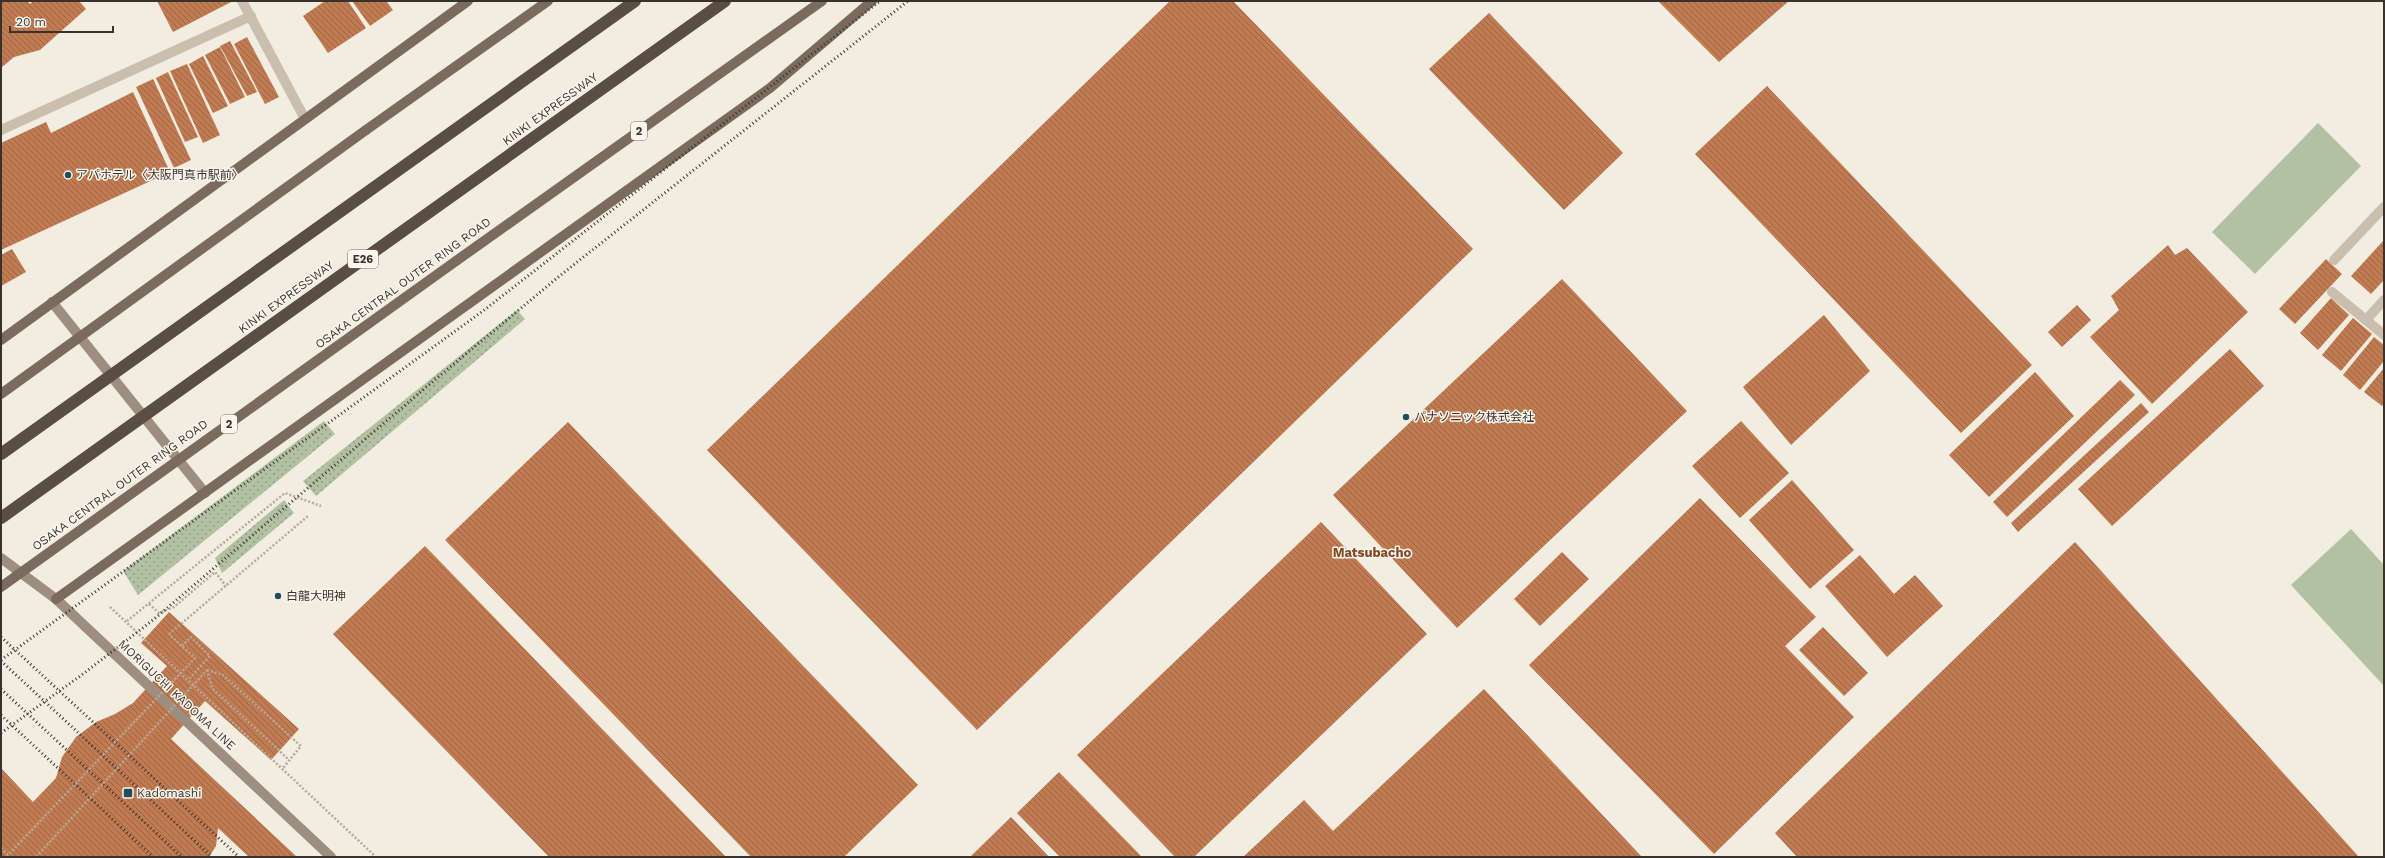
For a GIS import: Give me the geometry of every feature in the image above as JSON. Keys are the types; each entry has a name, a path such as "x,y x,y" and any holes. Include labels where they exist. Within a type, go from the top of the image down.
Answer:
{"highway":[{"path":"1,454 635,1"},
{"name":"KINKI EXPRESSWAY","path":"1,518 725,1"}],"main road":[{"path":"1,340 468,1"},
{"path":"1,394 366,130 548,1"},
{"name":"OSAKA CENTRAL OUTER RING ROAD","path":"1,587 822,1"},
{"path":"56,599 770,88 872,1"},
{"path":"52,302 205,493"},
{"name":"MORIGUCHI KADOMA LINE","path":"1,558 56,599 331,857"}],"street":[{"path":"242,1 305,119"},
{"path":"1,130 250,16"},
{"path":"2334,260 2384,207"},
{"path":"2332,292 2384,335"},
{"path":"2366,320 2384,300"}],"path":[{"path":"127,621 285,493 321,506"},
{"path":"1,848 8,855 194,658 169,634 308,516"},
{"path":"149,604 159,613 174,607 215,572 226,586"},
{"path":"110,607 127,621 376,857"},
{"path":"182,646 191,637 210,656 188,679"},
{"path":"207,670 223,675 301,746 283,768"},
{"path":"207,670 212,688 289,760"},
{"path":"36,857 207,670"}],"green space":[{"path":"2318,123 2361,166 2255,274 2212,232"},
{"path":"517,310 525,319 316,496 303,481"},
{"path":"324,421 335,434 138,595 123,571"},
{"path":"284,500 294,513 222,573 215,558"},
{"path":"2351,529 2384,565 2384,686 2291,585"}],"building":[{"path":"1,1 27,1 30,4 33,1 79,1 86,9 40,50 14,57 1,68"},
{"path":"157,1 233,1 173,32"},
{"path":"325,1 348,1 366,28 328,53 303,16"},
{"path":"352,1 386,1 393,10 370,26"},
{"path":"1170,1 1233,1 1473,249 977,730 707,450"},
{"path":"1658,1 1789,1 1719,62"},
{"path":"1489,13 1623,153 1564,210 1429,69"},
{"path":"247,37 279,97 265,104 234,44"},
{"path":"230,41 257,92 247,96 220,46"},
{"path":"220,47 245,97 230,104 205,55"},
{"path":"203,56 228,106 213,113 189,64"},
{"path":"187,64 220,135 203,143 170,71"},
{"path":"168,72 198,137 185,142 156,78"},
{"path":"153,79 191,160 174,168 136,87"},
{"path":"1767,86 2032,365 1961,433 1695,154"},
{"path":"133,92 170,172 1,250 1,143 46,122 51,133"},
{"path":"2384,240 2384,280 2371,294 2351,276"},
{"path":"2168,245 2175,255 2187,248 2248,312 2152,404 2090,337 2119,310 2111,296"},
{"path":"12,249 26,272 1,286 1,255"},
{"path":"2326,259 2342,274 2295,324 2279,309"},
{"path":"1562,279 1687,411 1457,628 1333,495"},
{"path":"2331,298 2349,315 2318,350 2300,333"},
{"path":"2077,305 2091,320 2062,347 2048,332"},
{"path":"1824,315 1870,371 1791,445 1743,387"},
{"path":"2353,318 2372,334 2341,371 2322,355"},
{"path":"2374,337 2384,345 2384,361 2360,390 2343,375"},
{"path":"2230,349 2264,386 2112,526 2078,489"},
{"path":"2384,368 2384,404 2382,406 2364,392"},
{"path":"2035,372 2074,416 1989,497 1949,455"},
{"path":"2120,380 2135,395 2007,517 1993,502"},
{"path":"2141,403 2149,412 2018,532 2011,523"},
{"path":"1741,421 1789,473 1740,518 1692,466"},
{"path":"568,422 918,785 844,857 751,857 445,540"},
{"path":"1792,480 1854,550 1810,589 1749,520"},
{"path":"1700,498 1816,617 1785,646 1854,717 1714,854 1529,665"},
{"path":"1321,522 1427,634 1194,857 1175,857 1077,755"},
{"path":"2075,542 2359,857 1797,857 1775,833"},
{"path":"425,546 726,857 549,857 333,634"},
{"path":"1562,552 1589,579 1540,626 1514,599"},
{"path":"1860,555 1894,594 1915,575 1943,606 1887,657 1825,586"},
{"path":"169,612 299,729 271,760 205,701 171,739 297,857 249,857 218,828 216,846 209,857 1,857 1,768 33,802 56,778 62,757 76,737 96,722 115,714 133,703 167,666 141,643"},
{"path":"1823,627 1868,673 1844,696 1799,650"},
{"path":"1484,689 1642,857 1243,857 1304,800 1333,831"},
{"path":"1059,772 1142,857 1060,857 1017,813"},
{"path":"1011,817 1049,857 970,857"}],"railway":[{"path":"1,660 483,311 880,1"},
{"path":"1,733 83,674 153,620 437,378 562,274 908,1"},
{"path":"1,637 239,857"},
{"path":"1,661 212,857"},
{"path":"1,689 182,857"},
{"path":"1,715 153,857"}],"place":[{"name":"アパホテル〈大阪門真市駅前〉","path":"68,175"},
{"name":"パナソニック株式会社","path":"1406,417"},
{"name":"白龍大明神","path":"278,596"},
{"name":"Kadomashi","path":"128,793"}],"district":[{"name":"Matsubacho","path":"1372,552"}]}
